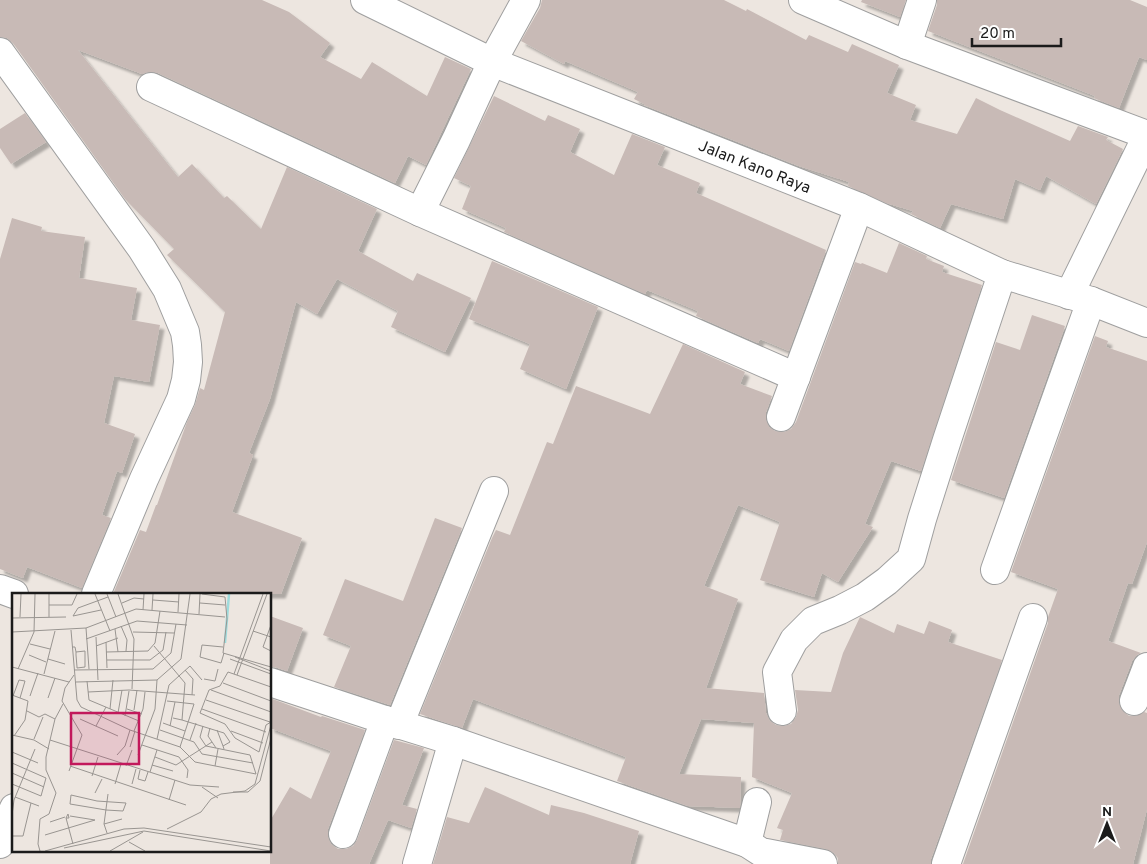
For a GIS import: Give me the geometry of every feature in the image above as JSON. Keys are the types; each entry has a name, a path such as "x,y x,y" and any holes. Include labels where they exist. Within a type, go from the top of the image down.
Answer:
{"street":[{"name":"Jalan Kano Raya","path":"365,0 492,62 859,207 1002,274 1080,298 1147,323"},
{"path":"420,212 492,62 526,0"},
{"path":"803,0 907,45 1147,135 1080,298 995,570"},
{"path":"907,45 922,0"},
{"path":"0,52 142,249 167,289 185,332 188,362 181,399 144,479 96,593"},
{"path":"151,87 420,212 796,377"},
{"path":"781,417 859,207"},
{"path":"782,711 777,672 794,640 813,622 865,597 887,582 911,558 922,518 1002,274"},
{"path":"343,834 494,491"},
{"path":"0,589 12,593"},
{"path":"946,864 1033,618"},
{"path":"1134,702 1147,667"},
{"path":"271,682 453,742 747,843 761,852 823,864"},
{"path":"416,864 453,742"},
{"path":"747,843 757,802"},
{"path":"0,844 12,813"}],"building":[{"path":"0,0 262,0 289,12 330,43 320,57 361,79 372,62 427,96 445,57 471,69 426,165 408,156 395,183 158,73 149,72 142,74 78,50 178,177 192,164 224,198 227,196 261,229 287,167 377,209 358,251 413,281 417,273 471,298 445,352 391,327 398,311 337,279 317,314 296,302 270,399 249,453 253,455 232,512 302,538 281,594 113,593 140,530 146,532 200,388 204,390 225,312 167,255 174,249 125,199 13,43 7,38 0,37"},
{"path":"542,0 724,0 746,11 747,9 806,40 809,35 848,52 852,44 899,65 887,93 916,105 910,120 957,134 976,98 1070,141 1078,126 1108,137 1106,140 1123,149 1096,204 1046,176 1040,190 1015,179 1003,219 951,204 940,228 911,214 913,211 886,203 848,186 849,182 799,166 644,105 634,99 638,92 565,61 564,64 521,41 540,8"},
{"path":"862,0 906,0 900,17 861,2"},
{"path":"937,0 1130,0 1147,7 1147,60 1139,57 1119,108 1094,98 1095,96 928,31"},
{"path":"494,96 545,121 548,115 580,129 570,152 614,175 632,134 665,147 657,165 700,183 696,193 826,250 789,351 760,339 758,343 696,316 698,311 647,290 645,294 504,232 506,228 462,209 471,186 454,178"},
{"path":"25,113 46,142 11,164 0,148 0,129"},
{"path":"12,218 42,227 41,231 85,237 79,278 137,288 131,320 160,325 149,382 114,376 104,423 135,434 122,473 117,471 102,515 111,518 82,588 27,567 23,578 0,569 0,259"},
{"path":"899,243 927,256 926,259 944,266 942,272 982,285 921,471 891,461 865,524 873,527 838,582 822,573 814,597 760,580 780,522 738,505 704,586 738,599 706,688 764,693 766,713 770,721 776,725 784,726 791,724 798,710 795,690 831,692 843,653 860,617 894,633 897,624 924,634 929,621 952,630 948,642 1002,660 931,859 931,864 838,864 838,858 834,853 826,849 780,840 783,830 777,828 792,793 752,777 754,723 701,719 679,774 741,777 740,808 688,806 617,781 626,757 473,699 462,728 420,714 492,538 496,530 510,535 547,442 553,444 576,386 650,414 683,344 745,372 740,384 772,396 766,412 766,420 769,427 775,431 784,432 791,429 796,422 855,262 887,273"},
{"path":"492,261 598,307 566,389 520,369 530,344 469,319"},
{"path":"1032,315 1065,326 1004,498 951,480 996,342 1020,350"},
{"path":"1095,336 1108,341 1106,347 1147,361 1147,542 1132,584 1128,583 1108,641 1141,653 1132,661 1119,695 1119,703 1122,710 1129,716 1147,713 1147,809 1133,864 963,864 1048,623 1048,617 1058,589 1011,572"},
{"path":"435,518 462,528 390,705 334,687 351,646 323,635 345,579 403,601"},
{"path":"271,616 303,628 287,671 271,667"},
{"path":"271,698 321,717 365,730 328,829 328,837 331,844 338,849 346,849 353,846 357,840 394,740 424,748 402,805 417,809 411,828 388,820 369,864 270,864 271,819 290,787 311,799 331,751 271,728"},
{"path":"485,787 549,815 551,805 584,813 639,831 630,864 433,864 447,817 469,823"}]}
